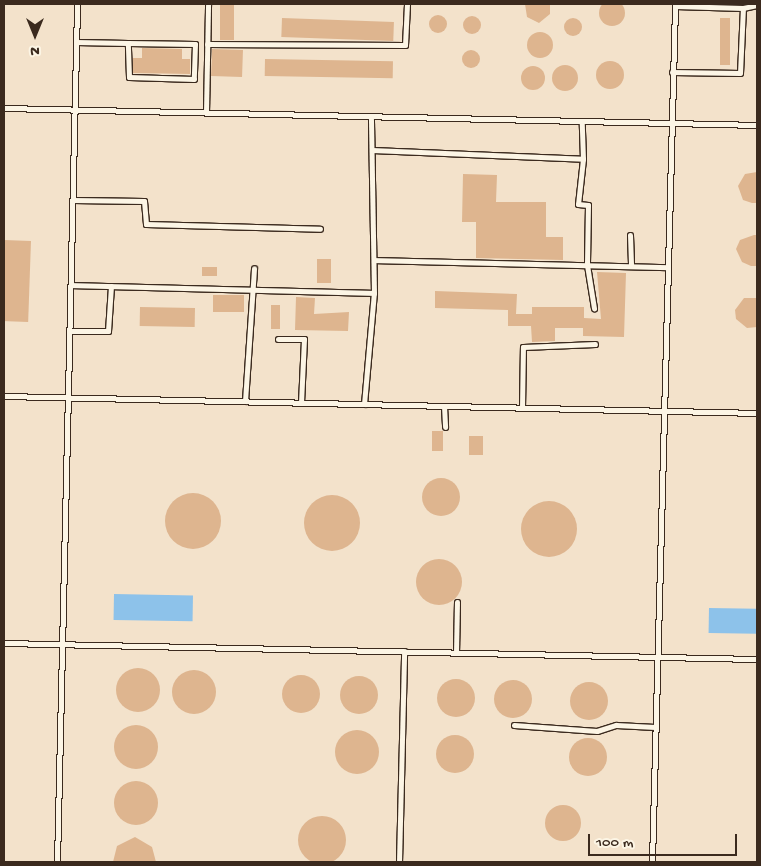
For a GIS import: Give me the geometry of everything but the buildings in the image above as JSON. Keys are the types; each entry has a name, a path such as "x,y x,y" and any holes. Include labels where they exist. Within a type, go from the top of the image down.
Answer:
{"lane":[{"path":"57,862 77,4"},
{"path":"206,112 208,4"},
{"path":"207,44 405,45 407,4"},
{"path":"652,862 675,5 743,8 757,5"},
{"path":"672,72 740,74 743,8"},
{"path":"76,42 195,44 194,79 129,77 128,43"},
{"path":"4,108 757,124"},
{"path":"364,404 374,292 371,116"},
{"path":"582,121 583,158 578,204 588,205 586,265 594,308"},
{"path":"372,150 583,158"},
{"path":"73,200 144,201 146,224 320,229"},
{"path":"630,234 631,266"},
{"path":"374,260 667,267"},
{"path":"246,401 254,268"},
{"path":"71,285 374,292"},
{"path":"70,331 108,331 111,286"},
{"path":"278,339 304,339 301,402"},
{"path":"522,408 523,347 595,344"},
{"path":"4,396 757,413"},
{"path":"444,406 445,427"},
{"path":"456,602 456,652"},
{"path":"4,643 757,659"},
{"path":"399,862 404,651"},
{"path":"514,725 597,731 616,724 655,726"}],"water":[{"path":"114,594 193,595 193,621 114,620"},
{"path":"709,608 757,609 757,634 709,633"}]}
